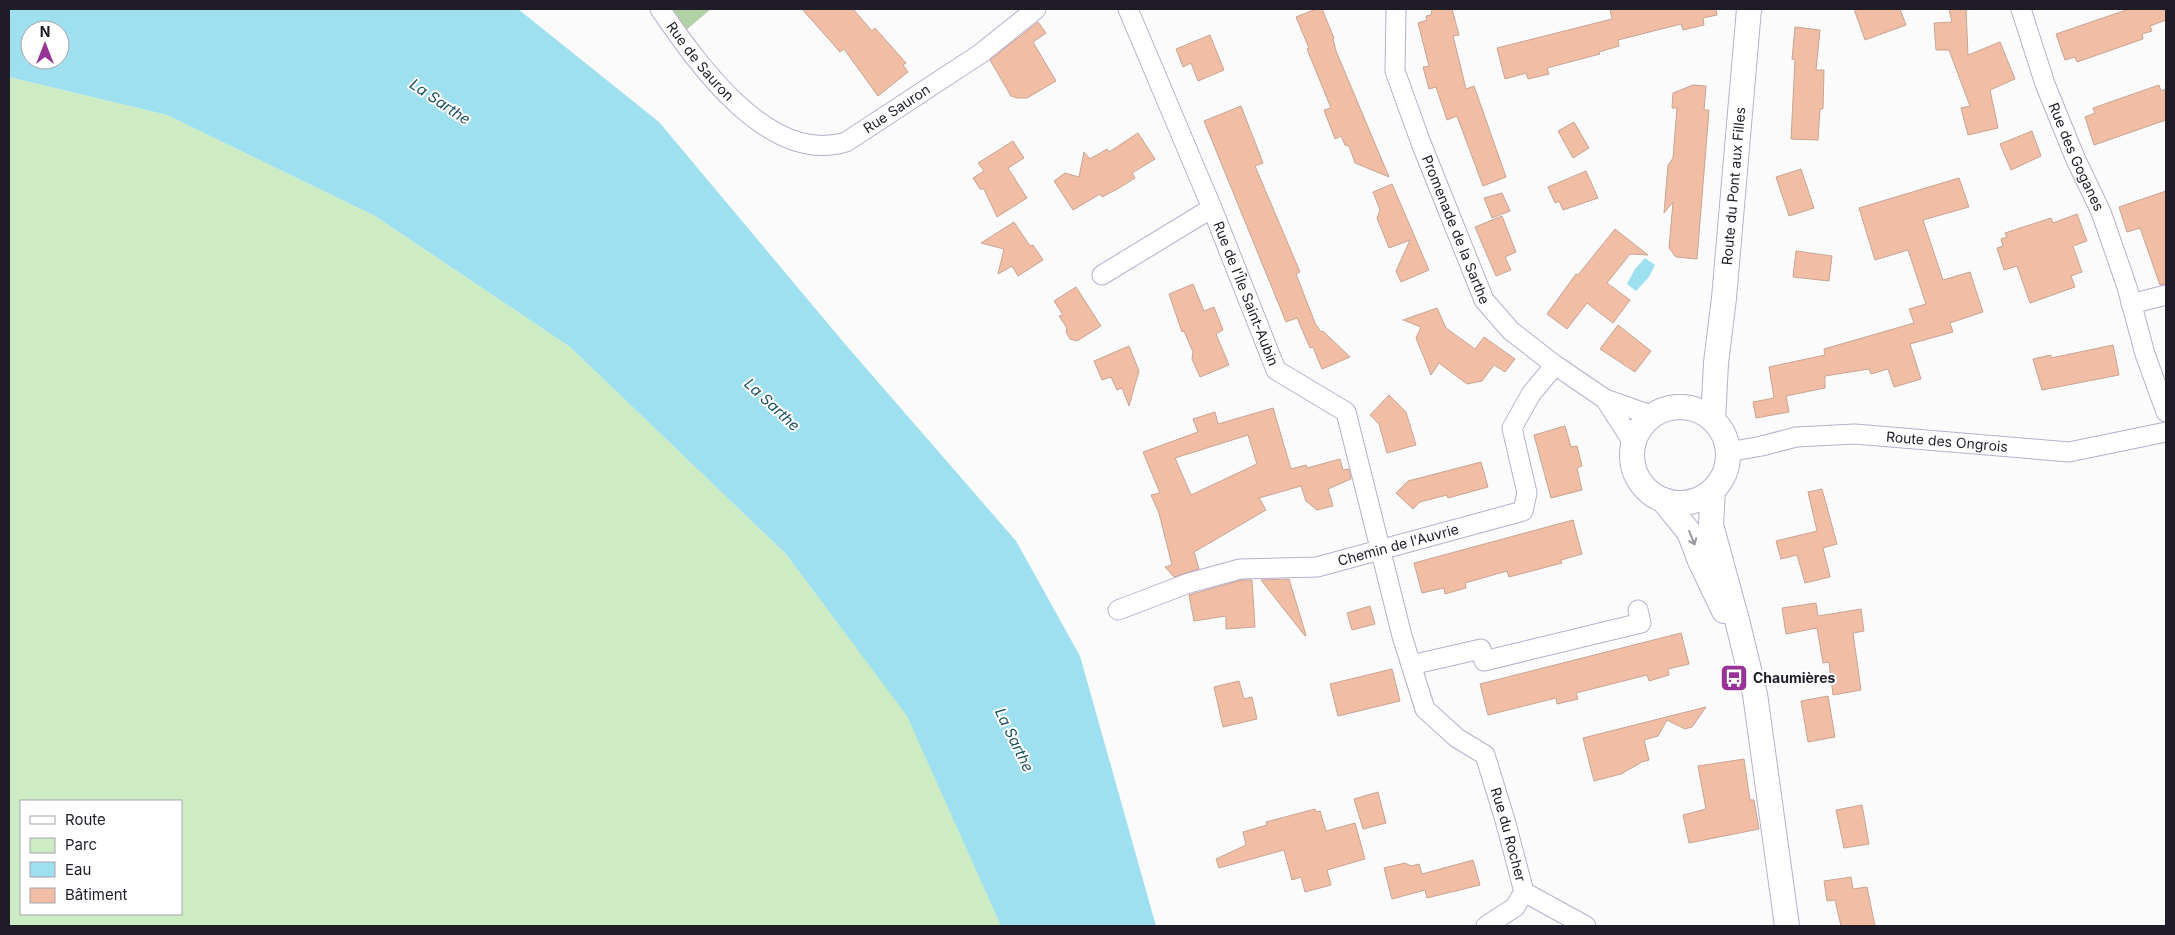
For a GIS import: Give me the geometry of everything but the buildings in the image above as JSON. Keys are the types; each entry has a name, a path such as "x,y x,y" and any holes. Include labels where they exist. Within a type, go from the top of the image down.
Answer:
{"street":[{"name":"Rue de Sauron","path":"660,9 711,76 743,111"},
{"name":"Rue Sauron","path":"743,111 789,140 822,146 846,142 980,54 1036,9"},
{"name":"Rue de l'Île Saint-Aubin","path":"1128,9 1212,208 1276,370 1346,412 1402,636 1425,709 1457,738 1485,755"},
{"name":"Promenade de la Sarthe","path":"1396,9 1394,71 1484,300 1511,330 1555,365 1605,399 1653,416"},
{"name":"Route du Pont aux Filles","path":"1713,420 1716,363 1724,298 1749,9"},
{"name":"Rue des Goganes","path":"2021,9 2045,84 2076,160 2101,212 2128,286 2145,354 2166,412"},
{"path":"1102,275 1212,208"},
{"path":"2131,304 2166,295"},
{"name":"Route du Pont aux Filles","path":"1683,407 1701,388 1716,363"},
{"name":"Chemin de l'Auvrie","path":"1118,610 1189,583 1240,569 1317,567 1523,511 1527,493 1512,428 1531,394 1555,365"},
{"name":"Promenade de la Sarthe","path":"1605,399 1634,444"},
{"path":"1663,500 1674,502 1692,501 1713,490 1725,472 1728,452 1724,434 1713,420 1699,411 1683,407 1667,409 1653,416 1641,428 1634,444 1633,458 1638,477 1646,488 1663,500 1689,532 1700,561 1747,659"},
{"name":"Route des Ongrois","path":"1728,452 1762,446 1796,436 1855,434 2069,452 2166,432"},
{"path":"1713,490 1711,525 1723,564 1755,694 1787,926"},
{"path":"1411,665 1481,648 1484,661 1622,628 1641,623 1638,610"},
{"name":"Rue du Rocher","path":"1485,755 1506,820 1524,892 1515,907 1486,926"},
{"path":"1524,892 1586,926"}],"green space":[{"path":"669,9 711,9 685,31"},
{"path":"9,77 167,115 375,216 570,347 786,554 908,716 1001,926 9,926"}],"water":[{"name":"La Sarthe","path":"9,9 518,9 659,122 845,344 1016,541 1080,656 1156,926 1001,926 907,716 786,554 570,347 375,216 167,115 9,77"},
{"path":"1645,258 1655,265 1649,277 1636,291 1627,284 1635,269"}],"place":[{"name":"Chaumières","path":"1734,678"}]}
